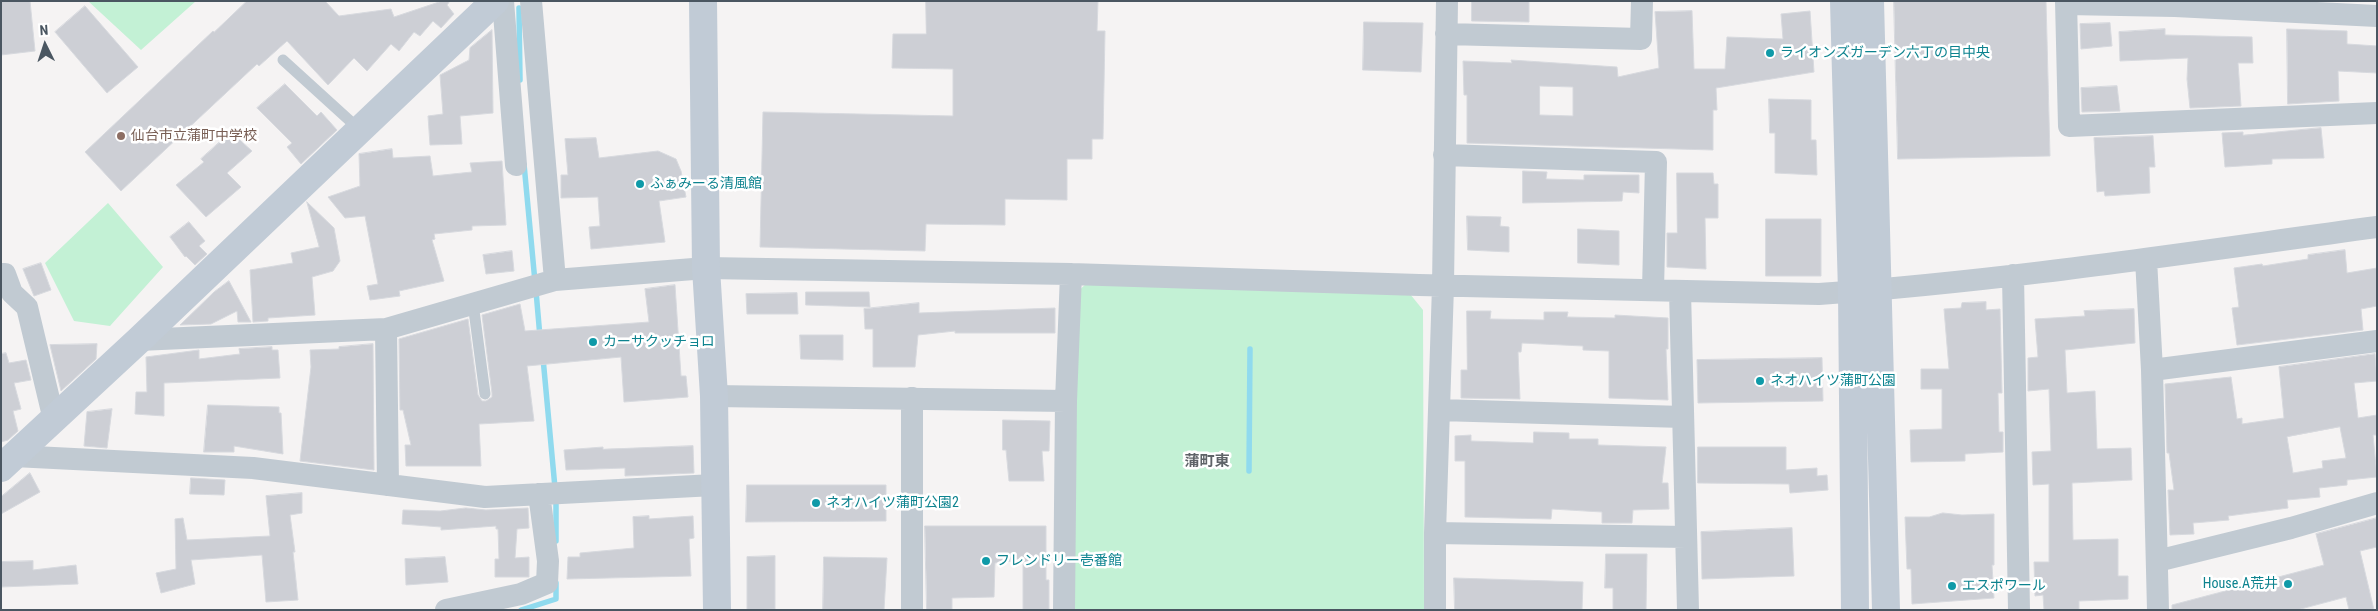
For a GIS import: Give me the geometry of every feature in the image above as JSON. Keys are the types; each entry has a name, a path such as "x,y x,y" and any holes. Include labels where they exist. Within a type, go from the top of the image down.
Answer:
{"street":[{"path":"8,462 495,1"},
{"path":"503,1 516,166"},
{"path":"531,1 540,284"},
{"path":"703,1 706,268 714,396 717,610"},
{"path":"1436,610 1435,533 1443,286 1447,1"},
{"path":"1446,34 1641,39 1642,1"},
{"path":"1844,1 1886,610"},
{"path":"1855,610 1870,1"},
{"path":"2377,16 2291,7 2066,3 2068,126 2377,113"},
{"path":"1444,155 1656,162 1653,290"},
{"path":"139,340 386,328 540,284 706,268 1071,274 1443,286 1819,294 2013,275 2146,259 2377,227"},
{"path":"2146,259 2152,370 2158,610"},
{"path":"1,274 4,274 12,293 27,308 54,420"},
{"path":"1064,610 1066,401 1071,274"},
{"path":"2013,275 2019,610"},
{"path":"1680,291 1688,610"},
{"path":"386,328 388,485"},
{"path":"2152,370 2377,341"},
{"path":"714,396 1066,401"},
{"path":"912,398 912,610"},
{"path":"1439,410 1684,417"},
{"path":"8,462 253,468 485,496 714,486"},
{"path":"446,610 521,594 547,583 550,494"},
{"path":"2157,561 2291,528 2377,503"},
{"path":"1435,533 1686,537"}],"lane":[{"path":"284,60 360,130"},
{"path":"472,303 485,394"}],"green space":[{"path":"88,1 196,1 141,50"},
{"path":"108,203 163,267 110,326 74,321 45,263"},
{"path":"1086,284 1410,294 1423,310 1424,610 1067,610 1076,293"}],"building":[{"path":"1,1 30,1 35,51 1,55"},
{"path":"247,1 325,1 339,16 391,9 394,17 442,1 450,1 447,5 454,14 441,28 433,21 420,36 414,32 399,51 391,44 367,71 354,58 328,85 287,41 259,66 257,64 121,191 85,152"},
{"path":"926,1 1098,1 1097,31 1105,31 1103,139 1092,139 1092,159 1067,159 1067,200 1005,199 1005,225 926,224 925,251 760,247 763,112 953,116 953,69 892,68 893,34 926,34"},
{"path":"1472,1 1529,1 1529,22 1472,21"},
{"path":"1894,1 2046,1 2050,156 1898,159"},
{"path":"85,6 138,67 107,93 55,32"},
{"path":"1692,11 1694,69 1725,69 1727,37 1783,39 1781,14 1810,11 1814,72 1716,88 1717,110 1713,110 1713,150 1467,143 1467,95 1464,95 1463,61 1512,63 1511,60 1617,67 1618,77 1659,68 1655,12","holes":["1540,86 1573,87 1573,116 1540,115"]},
{"path":"1364,22 1423,23 1421,72 1363,70"},
{"path":"2110,23 2112,46 2081,49 2080,24"},
{"path":"2165,29 2165,35 2252,37 2253,63 2238,63 2241,106 2190,108 2187,79 2188,58 2120,61 2119,32"},
{"path":"2287,29 2347,31 2347,44 2377,46 2377,73 2338,71 2339,101 2288,104"},
{"path":"492,30 493,113 460,116 462,144 430,145 428,116 443,114 440,75 469,60 470,48"},
{"path":"285,84 317,116 321,112 337,130 301,164 287,147 292,143 257,108"},
{"path":"2117,86 2120,111 2082,112 2081,88"},
{"path":"1769,99 1811,100 1811,140 1816,140 1817,175 1775,173 1775,133 1770,133"},
{"path":"2321,128 2324,158 2272,159 2272,164 2225,167 2222,133 2243,132 2243,135"},
{"path":"231,132 252,151 227,173 241,187 206,217 176,185 204,162 201,159"},
{"path":"2153,136 2155,167 2149,167 2150,193 2105,196 2104,191 2097,192 2094,138"},
{"path":"596,138 599,158 658,151 676,159 681,171 686,197 659,201 665,242 591,249 589,227 600,226 598,197 561,198 561,175 568,175 565,139"},
{"path":"392,149 393,158 430,156 433,176 472,172 470,163 502,161 506,225 472,226 472,230 434,234 435,239 432,240 444,281 399,291 400,296 370,300 367,286 378,284 365,216 345,218 328,197 360,186 359,154"},
{"path":"1523,171 1547,172 1546,179 1584,180 1584,175 1639,175 1639,193 1623,192 1622,201 1523,203"},
{"path":"1677,173 1713,173 1714,184 1718,184 1718,218 1705,218 1706,269 1667,267 1667,233 1677,233"},
{"path":"307,202 334,228 340,261 333,271 312,277 315,315 268,318 268,321 253,322 250,270 293,263 291,253 319,247"},
{"path":"1467,216 1501,217 1500,226 1509,227 1509,252 1468,250"},
{"path":"1766,219 1821,219 1821,276 1766,276"},
{"path":"189,222 205,241 199,246 207,254 195,265 185,257 170,237"},
{"path":"1578,229 1619,231 1619,265 1578,263"},
{"path":"2345,250 2347,273 2377,268 2377,306 2361,309 2363,330 2237,345 2232,308 2239,307 2234,268 2262,264 2263,266 2308,259 2308,255"},
{"path":"512,251 514,271 486,274 483,255"},
{"path":"41,263 51,290 34,296 23,269"},
{"path":"229,281 251,322 238,322 237,311 211,324 180,325 214,292"},
{"path":"675,285 681,376 686,376 688,397 624,402 621,357 527,366 534,421 479,424 481,466 406,466 405,445 411,445 403,410 400,410 399,339 468,319 478,395 482,401 486,401 492,397 492,393 482,315 520,304 525,331 649,322 645,289"},
{"path":"806,292 869,292 870,307 806,305"},
{"path":"797,293 798,314 747,314 746,294"},
{"path":"1986,302 1986,310 2000,309 2002,393 1998,393 1999,432 2003,432 2003,452 1965,454 1965,461 1911,462 1910,430 1942,429 1942,389 1921,389 1921,369 1949,369 1944,309 1961,308 1962,303"},
{"path":"919,303 919,313 1055,308 1055,333 955,333 955,331 918,335 915,367 873,367 873,329 865,329 864,309"},
{"path":"2134,309 2135,343 2065,350 2067,393 2095,391 2097,449 2131,448 2132,480 2072,483 2073,540 2118,539 2118,576 2128,576 2128,599 2079,601 2079,610 2044,610 2043,595 2035,596 2034,562 2049,562 2049,484 2033,485 2032,452 2051,451 2049,389 2028,391 2028,358 2038,357 2035,319 2085,316 2084,311"},
{"path":"1467,311 1491,311 1490,319 1544,320 1544,312 1568,312 1567,317 1615,318 1615,315 1668,318 1668,349 1666,349 1668,400 1609,398 1609,351 1583,350 1583,346 1522,343 1521,352 1518,352 1520,399 1461,398 1461,370 1467,370"},
{"path":"800,335 843,335 843,360 801,359"},
{"path":"97,344 96,359 61,391 50,345"},
{"path":"373,344 374,470 300,461 311,367 310,350 339,349 339,347"},
{"path":"272,347 272,350 278,350 280,378 164,383 164,416 135,414 136,392 147,392 146,357 199,350 199,359 240,354 239,349"},
{"path":"6,353 9,363 26,360 31,380 14,383 21,409 13,411 18,431 8,440 1,442 1,354"},
{"path":"2375,354 2377,381 2354,383 2358,418 2377,415 2377,435 2373,435 2377,477 2347,480 2347,485 2319,488 2320,497 2287,500 2288,508 2228,516 2229,520 2193,523 2194,534 2170,535 2168,490 2174,490 2169,453 2167,453 2165,384 2231,377 2237,419 2242,418 2242,424 2284,418 2279,367","holes":["2340,427 2346,458 2322,461 2323,468 2293,473 2287,437"]},
{"name":"ネオハイツ蒲町公園","path":"1822,358 1823,401 1698,403 1697,360"},
{"path":"208,405 279,407 283,454 234,446 234,452 204,452"},
{"path":"112,409 107,448 84,446 87,412"},
{"path":"1003,420 1050,421 1049,451 1042,451 1044,481 1009,481 1006,450 1003,450"},
{"path":"1534,432 1569,433 1569,439 1598,439 1598,445 1666,447 1662,483 1668,483 1669,509 1633,510 1632,523 1602,523 1602,512 1552,509 1551,519 1465,517 1465,461 1455,461 1455,436 1471,435 1471,441 1533,443"},
{"path":"693,446 694,473 625,476 625,468 566,470 564,450 603,447 603,449"},
{"path":"1698,447 1786,447 1786,470 1817,468 1817,476 1827,475 1828,490 1790,493 1789,484 1698,483"},
{"path":"30,473 40,492 1,514 1,497"},
{"path":"191,478 225,480 224,495 190,494"},
{"name":"ネオハイツ蒲町公園2","path":"747,485 886,485 886,521 746,522"},
{"path":"302,493 302,513 290,515 295,552 293,552 298,600 266,602 262,555 191,560 195,584 161,593 156,573 176,569 175,519 183,518 187,540 270,536 266,496"},
{"path":"466,508 486,510 528,508 529,528 517,529 515,558 529,557 529,577 495,577 495,559 499,559 498,529 496,529 496,526 441,530 441,527 402,524 403,510 440,511"},
{"path":"1943,513 1962,515 1994,514 1994,565 1992,565 1994,598 1912,604 1911,569 1907,569 1905,517 1929,517"},
{"path":"649,516 649,519 693,516 694,538 689,539 691,576 567,579 568,557 580,557 580,553 634,548 633,517"},
{"path":"2377,518 2377,547 2360,551 2374,610 2349,610 2346,597 2297,610 2172,610 2172,605 2324,565 2316,534"},
{"name":"フレンドリー壱番館","path":"925,526 1046,526 1046,580 1049,580 1049,610 1023,610 1023,560 995,563 994,597 952,598 952,610 927,610"},
{"path":"1792,528 1794,576 1702,579 1701,532"},
{"path":"1606,554 1647,554 1646,610 1613,610 1613,588 1605,588"},
{"path":"775,556 775,609 747,610 747,557"},
{"path":"445,557 448,582 406,585 405,559"},
{"path":"824,557 887,558 884,610 823,610"},
{"path":"33,561 33,570 76,565 78,584 1,587 1,562"},
{"path":"1454,578 1583,582 1582,610 1455,610"}],"waterway":[{"path":"519,8 520,80"},
{"path":"524,164 535,282"},
{"path":"536,291 540,337"},
{"path":"1249,471 1250,349"},
{"path":"543,358 555,488"},
{"path":"556,498 556,541"},
{"path":"521,610 556,599 556,583"}],"place":[{"name":"ライオンズガーデン六丁の目中央","path":"1770,53"},
{"name":"仙台市立蒲町中学校","path":"121,136"},
{"name":"ふぁみーる清風館","path":"640,184"},
{"name":"カーサクッチョロ","path":"593,342"},
{"name":"ネオハイツ蒲町公園","path":"1760,381"},
{"name":"ネオハイツ蒲町公園2","path":"816,503"},
{"name":"フレンドリー壱番館","path":"986,561"},
{"name":"House.A荒井","path":"2288,584"},
{"name":"エスポワール","path":"1952,586"}],"district":[{"name":"蒲町東","path":"1207,462"}]}
